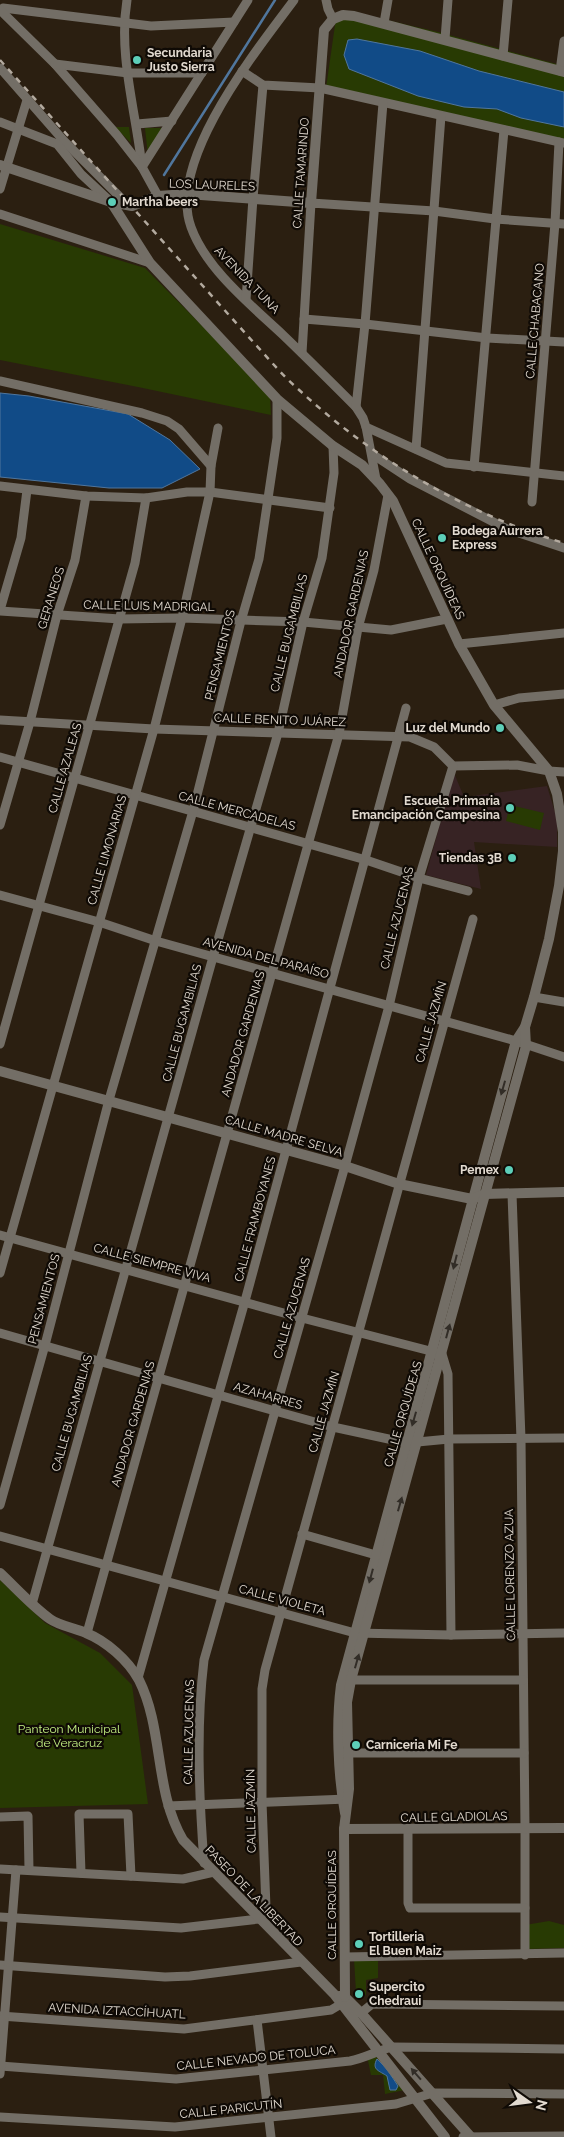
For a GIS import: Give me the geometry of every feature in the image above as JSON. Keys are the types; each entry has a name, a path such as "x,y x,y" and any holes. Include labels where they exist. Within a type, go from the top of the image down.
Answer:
{"street":[{"path":"127,0 123,24 142,167"},
{"path":"142,167 248,0"},
{"name":"AVENIDA TUNA","path":"294,0 242,71 205,134 189,175 187,194 190,224 204,253 246,300 356,407 366,427 376,479"},
{"path":"326,0 333,20 343,15 384,23 562,71 564,41"},
{"path":"384,23 388,0"},
{"path":"445,39 448,0"},
{"path":"503,56 508,0"},
{"path":"2,7 123,24 151,26 234,22"},
{"path":"2,7 55,64 142,167 158,196"},
{"name":"CALLE TAMARINDO","path":"302,353 324,30 333,20"},
{"path":"55,64 128,73 202,73"},
{"path":"0,68 64,141 127,204"},
{"path":"242,71 263,85 320,88 561,143"},
{"path":"246,300 263,85"},
{"path":"0,189 3,166 28,100"},
{"path":"356,407 365,324 383,103"},
{"path":"416,450 441,116"},
{"path":"137,124 172,121"},
{"path":"0,122 18,127 57,144 81,174 111,202"},
{"path":"474,467 487,338 495,219 504,130"},
{"name":"CALLE CHABACANO","path":"532,502 546,341 560,223 561,143"},
{"name":"LOS LAURELES","path":"3,166 111,202 132,206 158,196 187,194 311,203"},
{"name":"CALLE ORQUÍDEAS","path":"111,202 150,263 277,399 333,446 362,465 376,479 393,502 459,644 494,705 549,771 559,803 563,832 562,886 534,997 525,1027 516,1041 472,1199 466,1243"},
{"path":"311,203 560,223"},
{"path":"0,214 150,263"},
{"path":"304,319 425,330 487,338 564,342"},
{"path":"0,381 142,413 167,421 179,429 211,466"},
{"name":"PENSAMIENTOS","path":"0,1505 109,1100 193,811 241,621 259,559 277,438 277,399"},
{"path":"366,427 446,463 564,476"},
{"name":"CALLE LIMONARIAS","path":"0,1274 154,729 182,618 210,492 211,466 218,428"},
{"name":"CALLE BUGAMBILIAS","path":"32,1604 213,957 252,828 278,733 303,622 322,558 334,473 333,446"},
{"path":"372,454 410,479 507,529 564,548"},
{"path":"0,486 86,496 146,498 187,492 210,492 268,498 330,508"},
{"path":"0,610 21,538 27,490"},
{"name":"GERANEOS","path":"0,825 30,722 57,615 75,560 86,496"},
{"name":"ANDADOR GARDENIAS","path":"87,1633 339,734 358,628 374,570 388,496"},
{"name":"CALLE AZALEAS","path":"0,1044 120,620 135,563 146,498"},
{"name":"CALLE LUIS MADRIGAL","path":"0,610 120,620 182,618 303,622 358,628 401,629 447,619"},
{"path":"459,644 564,633"},
{"path":"494,705 519,698 564,694"},
{"name":"CALLE FRAMBOYANES","path":"138,1678 246,1301 400,736 406,708"},
{"name":"CALLE BENITO JUÁREZ","path":"0,720 154,729 400,736 417,739 429,745 452,766"},
{"name":"CALLE MERCADELAS","path":"0,757 309,843 419,878 468,891"},
{"path":"452,766 517,765 564,772"},
{"name":"CALLE AZUCENAS","path":"204,1863 200,1805 201,1687 204,1660 345,1166 389,1006 419,878 452,766"},
{"name":"AVENIDA DEL PARAÍSO","path":"0,895 99,922 156,941 516,1041 526,1046 564,1057"},
{"name":"CALLE JAZMÍN","path":"259,1919 266,1908 262,1802 262,1689 265,1670 360,1333 399,1184 473,919"},
{"path":"534,997 564,1002"},
{"name":"CALLE ORQUÍDEAS","path":"345,2004 345,1813 339,1703 413,1442 466,1243 485,1194 526,1046 525,1027"},
{"name":"CALLE MADRE SELVA","path":"0,1072 109,1100 345,1166 399,1184 472,1199"},
{"path":"472,1199 485,1194 564,1192"},
{"name":"CALLE LORENZO AZUA","path":"512,1194 521,1439 525,1955"},
{"name":"CALLE SIEMPRE VIVA","path":"0,1235 437,1353"},
{"name":"AZAHARRES","path":"0,1333 275,1412 333,1427 413,1442 449,1439 564,1438"},
{"path":"437,1353 448,1374 451,1635"},
{"name":"CALLE ORQUÍDEAS","path":"360,1633 376,1555 413,1442"},
{"path":"302,1534 376,1555"},
{"name":"CALLE VIOLETA","path":"0,1536 360,1633 451,1635 564,1634"},
{"name":"PASEO DE LA LIBERTAD","path":"0,1573 32,1604 52,1620 87,1633 110,1647 138,1678 149,1703 168,1806 174,1825 183,1840 301,1962 345,2004"},
{"path":"347,1680 523,1680"},
{"path":"343,1753 524,1753"},
{"path":"168,1806 344,1799"},
{"path":"81,1873 79,1814 128,1814 131,1876"},
{"path":"0,1817 28,1816 29,1870"},
{"name":"CALLE GLADIOLAS","path":"344,1830 564,1828"},
{"path":"408,1830 408,1903 410,1908 525,1908"},
{"path":"0,1868 183,1879 214,1872"},
{"path":"0,2074 4,1965 12,1918 16,1870"},
{"path":"0,1918 181,1928 259,1919"},
{"path":"345,1957 564,1954"},
{"path":"4,1965 165,1977 190,1976 301,1962"},
{"path":"345,2004 361,2013 433,2093 468,2136 564,2136"},
{"path":"345,2004 415,2100 445,2137"},
{"name":"AVENIDA IZTACCÍHUATL","path":"2,2016 165,2028 201,2027 331,2010 345,2004"},
{"path":"361,2013 372,2004 564,2006"},
{"path":"257,2020 272,2137"},
{"name":"CALLE NEVADO DE TOLUCA","path":"0,2066 176,2079 350,2061 364,2058 379,2050 392,2048 564,2049"},
{"path":"433,2093 564,2094"},
{"name":"CALLE PARICUTÍN","path":"0,2117 175,2127 396,2104 415,2100 433,2093"}],"shaded area":[{"path":"454,773 464,797 547,786 557,819 557,847 474,842 481,889 426,875"}],"green space":[{"path":"361,14 438,32 564,66 564,143 326,88 335,25 339,17"},
{"path":"115,127 129,127 131,143"},
{"path":"145,128 165,128 148,156"},
{"path":"0,224 145,268 270,395 271,415 0,360"},
{"path":"510,805 544,813 540,830 506,821"},
{"name":"Panteon Municipal de Veracruz","path":"0,1580 45,1623 100,1653 132,1685 148,1804 0,1808"},
{"path":"549,1921 564,1925 564,1948 525,1949 525,1925"},
{"path":"354,1959 378,1959 378,1978 366,1980 366,1995 356,1992"},
{"path":"371,2051 405,2090 385,2094 383,2075 371,2075 367,2056"}],"water":[{"path":"357,39 420,51 479,71 564,92 564,127 521,118 497,109 464,107 418,96 349,69 344,55 348,40"},
{"path":"0,393 29,396 128,414 170,440 200,469 162,488 109,488 0,477"},
{"path":"377,2059 386,2068 398,2086 396,2090 390,2090 387,2076 376,2068 375,2063"}],"waterway":[{"path":"164,175 275,0"}],"railway":[{"path":"0,60 276,367 326,414 389,460 456,500 527,531 564,543"}],"place":[{"name":"Secundaria Justo Sierra","path":"137,60"},
{"name":"Martha beers","path":"112,202"},
{"name":"Bodega Aurrera Express","path":"442,538"},
{"name":"Luz del Mundo","path":"500,728"},
{"name":"Escuela Primaria Emancipación Campesina","path":"510,808"},
{"name":"Tiendas 3B","path":"512,858"},
{"name":"Pemex","path":"509,1170"},
{"name":"Carniceria Mi Fe","path":"356,1745"},
{"name":"Tortilleria El Buen Maiz","path":"359,1944"},
{"name":"Supercito Chedraui","path":"359,1994"}]}
